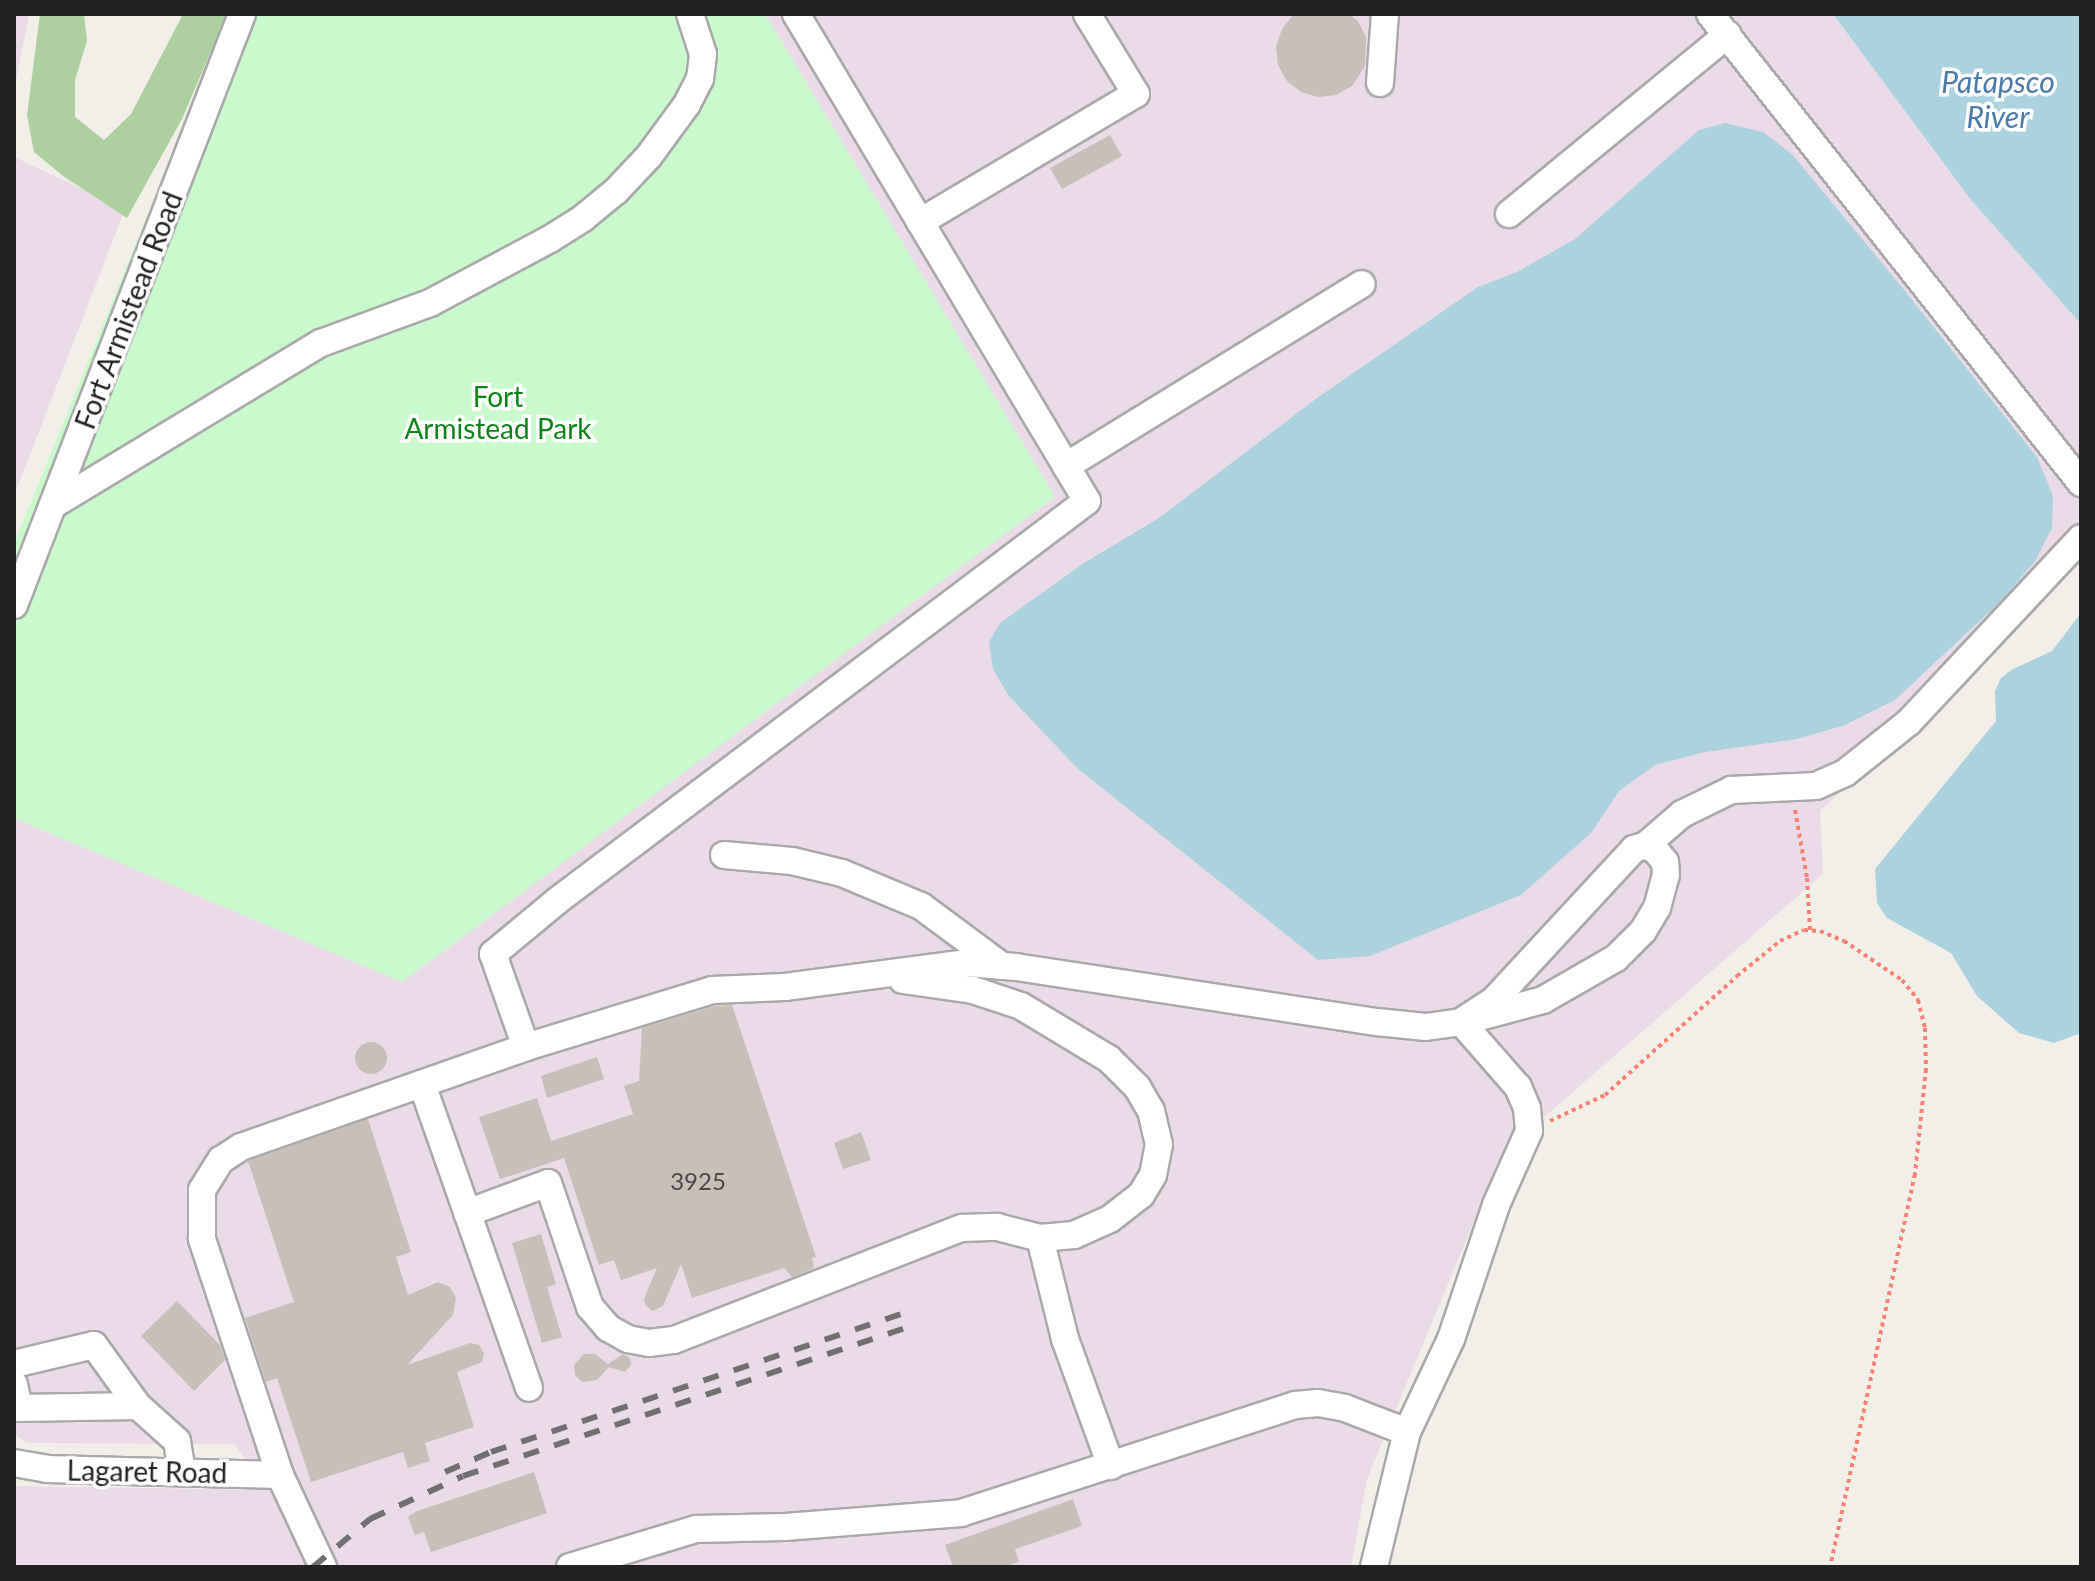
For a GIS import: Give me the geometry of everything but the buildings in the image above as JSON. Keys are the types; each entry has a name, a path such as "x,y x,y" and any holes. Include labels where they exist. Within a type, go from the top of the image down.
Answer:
{"street":[{"name":"Fort Armistead Road","path":"14,605 242,14"},
{"path":"53,505 321,343 430,303 583,218 641,164 687,104 700,79 703,54 690,14"},
{"path":"526,1047 493,954 557,901 1087,501 796,14"},
{"path":"920,222 1136,94 1087,14"},
{"path":"1380,83 1385,14"},
{"path":"1710,14 2081,483"},
{"path":"1509,214 1728,34"},
{"path":"1066,466 1362,284"},
{"path":"1461,1022 1493,1001 1604,877 1634,849 1646,845 1682,814 1731,790 1816,786 1845,773 1909,722 2081,538"},
{"path":"323,1567 280,1475 202,1239 199,1210 202,1190 221,1160 241,1147 526,1047 712,990 785,987 967,963 1377,1022 1426,1027 1461,1022 1543,1000 1616,958 1643,931 1657,908 1666,875 1665,862 1646,845"},
{"path":"724,855 792,861 842,873 921,906 1002,966"},
{"path":"467,1213 548,1183 590,1307 608,1328 628,1339 649,1343 674,1340 962,1228 997,1227 1040,1238 1074,1235 1110,1219 1141,1195 1153,1175 1159,1145 1151,1111 1137,1087 1109,1059 1021,1006 973,990 867,975"},
{"path":"1374,1567 1407,1432 1451,1339 1496,1205 1529,1131 1527,1108 1518,1087 1461,1022"},
{"path":"422,1084 529,1388"},
{"path":"1040,1238 1065,1339 1111,1466"},
{"path":"14,1364 94,1345 138,1406 177,1441 182,1472"},
{"path":"16,1401 138,1406"},
{"path":"570,1567 696,1529 785,1527 961,1513 1295,1405 1318,1403 1345,1408 1407,1432"},
{"name":"Lagaret Road","path":"14,1463 47,1469 280,1475"}],"path":[{"path":"1791,788 1807,878 1810,930"},
{"path":"1529,1131 1605,1095 1780,941 1810,930 1844,941 1902,980 1918,1000 1925,1028 1926,1069 1915,1174 1830,1567"}],"shaded area":[{"path":"14,14 29,14 14,92"},
{"path":"765,14 1833,14 1971,200 2081,324 2081,563 1820,811 1823,874 1502,1154 1367,1479 1351,1567 14,1567 14,1486 269,1490 234,1444 27,1443 14,1434 14,818 402,982 1054,496"},
{"path":"14,157 125,209 14,496"}],"green space":[{"path":"40,14 84,14 87,41 75,80 75,117 104,140 131,114 183,14 227,14 182,119 127,218 63,176 34,152 27,115"},
{"name":"Fort Armistead Park","path":"229,14 765,14 1055,497 402,982 14,818 14,544"}],"water":[{"name":"Patapsco River","path":"1833,14 2081,14 2081,324 1971,200"},
{"path":"1725,123 1763,132 1792,154 1905,291 2037,457 2053,496 2052,528 2035,561 2001,601 1895,700 1845,725 1797,739 1705,752 1655,765 1619,791 1591,833 1521,895 1370,956 1318,960 1077,768 1008,695 993,669 989,642 1000,623 1084,563 1159,518 1317,398 1478,287 1517,272 1575,239 1699,130"},
{"path":"2081,613 2081,1033 2054,1043 2019,1033 1977,996 1951,953 1887,918 1877,903 1875,869 1996,721 1995,691 2001,678 2052,651"}],"railway":[{"path":"445,1472 491,1452 907,1312"},
{"path":"313,1567 370,1519 463,1476 911,1326"}]}
